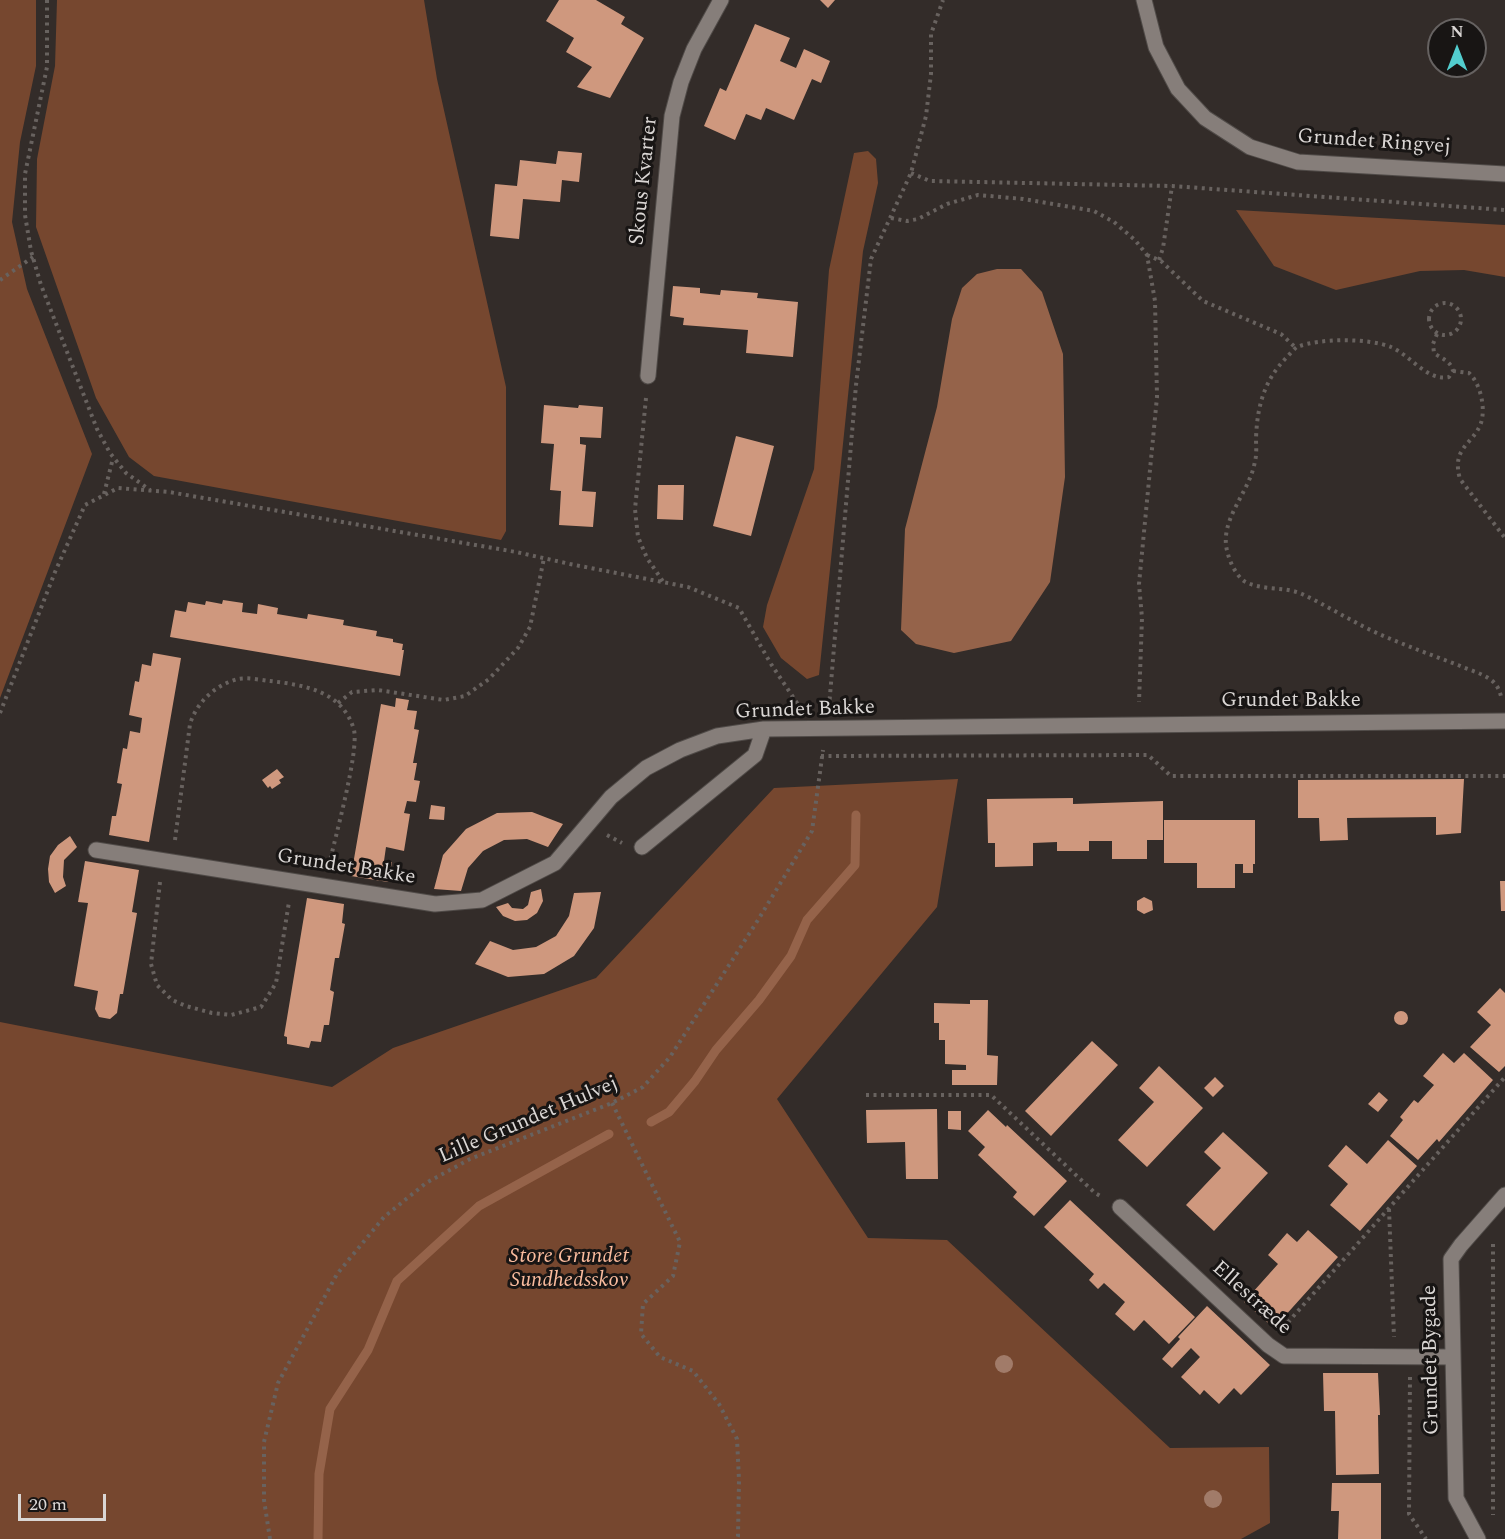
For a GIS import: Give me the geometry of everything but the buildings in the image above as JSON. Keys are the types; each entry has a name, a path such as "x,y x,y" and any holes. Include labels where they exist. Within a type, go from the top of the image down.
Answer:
{"street":[{"name":"Skous Kvarter","path":"648,376 672,116 681,82 694,49 721,0"},
{"name":"Grundet Ringvej","path":"1144,0 1156,47 1178,89 1205,118 1250,147 1298,162 1505,174"},
{"name":"Grundet Bakke","path":"96,850 435,904 482,900 555,863 611,797 646,768 680,750 717,736 764,729 1504,721"},
{"path":"642,847 755,755 764,729"},
{"name":"Grundet Bygade","path":"1478,1539 1456,1498 1451,1259 1505,1195"},
{"name":"Ellestræde","path":"1120,1208 1268,1345 1284,1356 1452,1357"}],"path":[{"path":"47,0 47,67 25,174 25,214 33,257 41,285 97,429 113,457 126,473 151,491"},
{"name":"Lille Grundet Hulvej","path":"270,1539 264,1500 264,1442 278,1383 337,1274 384,1217 426,1184 470,1159 612,1103 643,1087 670,1057 812,831 856,385 871,259 911,174 926,116 931,74 931,34 943,0"},
{"path":"911,174 930,181 1172,186 1505,210"},
{"path":"1159,260 1163,248 1172,186"},
{"path":"891,218 907,221 918,219 947,204 978,195 1023,199 1095,211 1114,222 1148,255 1159,260 1203,301 1281,334 1296,348"},
{"path":"1138,724 1142,618 1139,584 1157,397 1155,301 1148,255"},
{"path":"0,280 33,257"},
{"path":"1444,303 1455,306 1461,314 1458,328 1451,335 1437,334 1430,326 1431,310 1444,303"},
{"path":"1437,334 1433,344 1434,353 1450,362 1453,371"},
{"path":"1453,371 1449,377 1433,376 1397,350 1370,340 1339,340 1296,348 1275,372 1262,396 1256,422 1256,462 1227,526 1225,538 1227,553 1231,564 1243,580 1257,586 1301,594 1386,637 1490,680 1500,692 1504,721"},
{"path":"1453,371 1469,373 1478,382 1482,414 1481,423 1461,451 1458,471 1460,479 1505,538"},
{"path":"648,376 635,510 638,537 647,558 664,583"},
{"path":"104,495 113,457"},
{"path":"0,713 55,572 85,505 118,488 151,491 469,544 688,587 740,608 771,664 821,729"},
{"path":"338,703 352,692 369,691 444,700 465,696 489,679 518,648 530,627 544,558"},
{"path":"293,881 276,983 261,1007 231,1015 212,1013 172,1000 157,985 152,964 190,724 193,713 203,700 221,686 240,679 301,685 330,696 344,709 354,732 353,754 325,886"},
{"path":"821,756 1148,754 1171,776 1505,776"},
{"path":"589,823 619,843 642,847"},
{"path":"1268,1345 1505,1077"},
{"path":"866,1095 991,1095 1095,1193 1120,1208"},
{"path":"612,1103 680,1242 673,1276 643,1304 641,1334 660,1357 693,1371 719,1404 737,1439 740,1480 736,1539"},
{"path":"1389,1208 1394,1356"},
{"path":"1493,1239 1491,1511 1495,1521"},
{"path":"1410,1367 1410,1514 1426,1539"}],"green space":[{"path":"0,0 36,0 36,66 20,142 12,222 27,289 92,454 0,698"},
{"path":"57,0 424,0 437,79 506,387 506,531 501,540 154,476 129,457 96,398 36,227 37,159 55,66"},
{"path":"868,151 876,159 878,183 863,251 819,675 807,679 781,658 763,627 767,605 814,469 829,270 854,153"},
{"path":"1236,210 1505,225 1505,277 1464,270 1420,271 1336,290 1274,266"},
{"name":"Store Grundet Sundhedsskov","path":"958,779 937,907 777,1099 868,1238 947,1240 1170,1448 1269,1447 1270,1523 1241,1539 0,1539 0,1022 332,1087 393,1048 596,978 774,788"}],"shaded area":[{"path":"997,269 1021,269 1042,292 1063,354 1065,477 1050,582 1011,641 954,653 916,644 901,630 905,529 937,407 952,319 962,288 977,274"}],"waterway":[{"path":"651,1122 669,1112 695,1081 716,1050 759,1000 791,956 807,920 855,865 856,815"},
{"path":"318,1539 319,1474 330,1409 368,1350 397,1281 479,1206 609,1134"}]}
